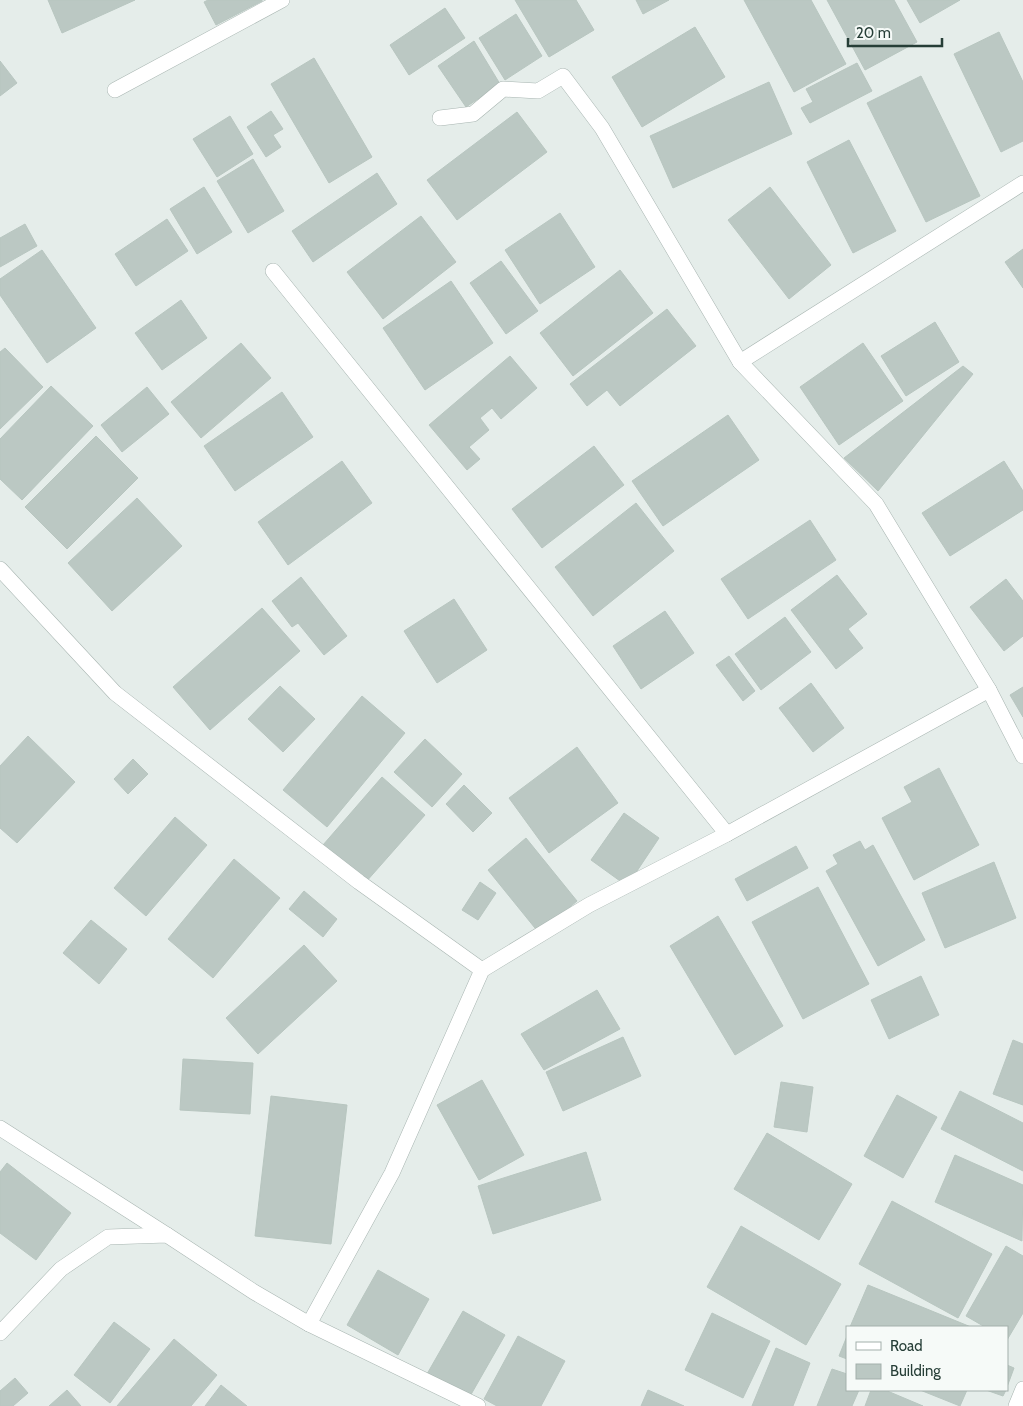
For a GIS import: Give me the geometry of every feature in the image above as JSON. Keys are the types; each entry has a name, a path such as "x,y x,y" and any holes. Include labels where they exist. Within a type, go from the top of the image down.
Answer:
{"street":[{"path":"115,90 282,0"},
{"path":"440,118 473,114 503,89 538,90 563,76 602,128 740,362 876,504 989,690 1023,756"},
{"path":"740,362 1023,183"},
{"path":"273,271 727,834"},
{"path":"0,569 115,693 360,882 482,970"},
{"path":"309,1324 392,1173 482,970 589,905 727,834 989,690"},
{"path":"0,1128 254,1292 309,1324 478,1406"},
{"path":"0,1332 61,1269 108,1237 167,1235"},
{"path":"1016,1406 1023,1390"}],"building":[{"path":"48,0 135,0 62,33"},
{"path":"208,0 262,1 216,25 204,2"},
{"path":"515,0 576,0 594,30 549,57"},
{"path":"636,0 669,0 643,14"},
{"path":"744,0 811,0 846,64 794,92"},
{"path":"827,0 894,0 917,42 865,70"},
{"path":"907,0 960,0 920,23"},
{"path":"445,8 465,38 409,75 390,45"},
{"path":"516,14 542,56 505,80 479,38"},
{"path":"695,27 725,77 642,127 612,77"},
{"path":"999,32 1023,82 1023,141 1001,152 954,54"},
{"path":"474,41 500,84 466,107 438,66"},
{"path":"314,58 372,157 329,183 271,84"},
{"path":"0,61 17,83 0,96"},
{"path":"857,63 872,91 810,123 801,108 813,102 806,89"},
{"path":"921,76 980,196 926,222 867,103"},
{"path":"769,82 792,134 673,188 650,136"},
{"path":"271,111 283,129 273,135 281,147 266,157 247,127"},
{"path":"517,112 547,152 457,220 427,180"},
{"path":"230,116 253,154 217,177 193,139"},
{"path":"849,140 896,231 853,253 807,162"},
{"path":"253,159 284,211 248,233 217,181"},
{"path":"377,173 397,204 313,262 292,231"},
{"path":"204,187 232,232 197,254 170,209"},
{"path":"770,187 831,265 789,299 728,220"},
{"path":"560,213 595,267 540,304 505,250"},
{"path":"421,216 456,262 383,319 347,272"},
{"path":"167,219 188,251 136,286 115,254"},
{"path":"25,224 37,246 0,267 0,238"},
{"path":"1023,249 1023,288 1005,262"},
{"path":"42,250 96,328 47,363 0,295 0,279"},
{"path":"501,261 538,311 506,334 470,283"},
{"path":"620,270 653,313 573,376 540,333"},
{"path":"451,281 493,343 425,390 383,328"},
{"path":"181,300 207,338 162,370 135,333"},
{"path":"667,309 696,346 620,406 607,390 587,406 570,384"},
{"path":"935,322 959,362 906,396 881,356"},
{"path":"241,343 271,378 201,438 171,402"},
{"path":"863,343 903,401 839,445 800,387"},
{"path":"5,348 43,387 0,429 0,352"},
{"path":"510,356 537,388 501,419 492,408 480,418 489,430 469,447 480,459 467,470 429,425"},
{"path":"963,366 973,374 878,491 844,458"},
{"path":"51,386 93,426 22,500 0,479 0,439"},
{"path":"147,387 169,414 122,452 101,425"},
{"path":"282,392 313,437 235,491 204,446"},
{"path":"728,415 759,460 663,526 632,481"},
{"path":"96,436 138,478 67,549 25,507"},
{"path":"594,446 624,485 542,548 512,509"},
{"path":"342,461 372,503 288,565 258,522"},
{"path":"1004,461 1023,491 1023,510 950,556 922,513"},
{"path":"137,498 182,546 112,611 68,563"},
{"path":"636,503 674,551 593,616 555,567"},
{"path":"810,520 836,560 748,619 721,579"},
{"path":"837,575 867,614 848,629 863,648 836,669 791,610"},
{"path":"301,577 347,636 324,655 298,623 292,627 272,601"},
{"path":"1006,579 1023,601 1023,636 1004,651 970,607"},
{"path":"454,599 487,650 437,683 404,631"},
{"path":"262,608 300,651 210,730 173,687"},
{"path":"665,611 694,653 641,689 613,646"},
{"path":"785,617 811,652 761,690 735,654"},
{"path":"729,656 755,691 743,701 716,665"},
{"path":"811,683 844,728 813,752 779,708"},
{"path":"280,686 315,719 283,752 248,719"},
{"path":"1023,687 1023,717 1010,695"},
{"path":"362,696 405,733 327,827 283,790"},
{"path":"28,736 75,782 17,843 0,828 0,766"},
{"path":"425,739 462,774 432,807 394,772"},
{"path":"577,747 618,803 549,853 509,798"},
{"path":"133,759 148,774 128,794 114,779"},
{"path":"939,768 979,845 914,880 882,818 912,802 904,787"},
{"path":"382,777 425,815 365,883 323,845"},
{"path":"464,785 492,813 473,832 446,804"},
{"path":"624,813 659,838 627,886 591,860"},
{"path":"175,817 207,845 146,916 114,888"},
{"path":"526,838 577,901 539,933 488,870"},
{"path":"860,841 865,850 873,845 925,940 878,966 826,871 838,864 833,855"},
{"path":"796,846 808,868 747,901 735,879"},
{"path":"234,859 280,898 213,978 168,939"},
{"path":"994,862 1016,918 945,948 922,893"},
{"path":"480,882 496,893 478,920 462,910"},
{"path":"818,887 869,984 803,1019 752,922"},
{"path":"304,891 337,919 323,937 289,909"},
{"path":"718,916 783,1026 735,1055 670,946"},
{"path":"91,920 127,949 99,984 63,953"},
{"path":"304,945 337,981 258,1054 226,1018"},
{"path":"921,976 939,1015 889,1039 871,1000"},
{"path":"597,990 620,1029 544,1070 521,1034"},
{"path":"623,1037 641,1076 563,1111 546,1072"},
{"path":"1013,1040 1023,1044 1023,1105 993,1094"},
{"path":"183,1059 253,1063 250,1114 180,1110"},
{"path":"482,1080 524,1155 479,1180 437,1105"},
{"path":"781,1082 813,1087 807,1132 774,1127"},
{"path":"960,1091 1023,1123 1023,1171 941,1129"},
{"path":"897,1095 937,1117 903,1178 864,1156"},
{"path":"271,1096 347,1105 331,1244 255,1236"},
{"path":"767,1133 852,1184 819,1240 734,1189"},
{"path":"586,1152 601,1200 493,1234 478,1186"},
{"path":"955,1155 1023,1185 1022,1241 935,1202"},
{"path":"7,1163 71,1213 36,1260 0,1233 0,1172"},
{"path":"892,1201 992,1254 958,1318 859,1264"},
{"path":"741,1226 841,1284 806,1345 707,1287"},
{"path":"1006,1246 1023,1256 1023,1313 1008,1338 1008,1326 983,1326 966,1316"},
{"path":"378,1270 429,1299 398,1355 347,1325"},
{"path":"868,1285 969,1326 850,1326"},
{"path":"463,1311 505,1335 469,1398 427,1374"},
{"path":"712,1313 770,1341 743,1398 685,1370"},
{"path":"114,1322 150,1349 110,1403 74,1375"},
{"path":"518,1336 565,1361 541,1406 497,1406 484,1399"},
{"path":"846,1338 846,1359 839,1356"},
{"path":"174,1339 217,1375 191,1406 117,1406"},
{"path":"776,1348 810,1363 793,1406 752,1406"},
{"path":"1008,1365 1014,1368 1008,1384"},
{"path":"832,1369 846,1374 846,1391 859,1391 852,1406 817,1406"},
{"path":"15,1378 28,1393 13,1406 0,1406 0,1391"},
{"path":"221,1385 247,1406 205,1406"},
{"path":"67,1390 81,1406 49,1406"},
{"path":"648,1390 684,1406 641,1406"},
{"path":"871,1391 887,1391 923,1406 865,1406"},
{"path":"922,1391 967,1391 960,1406"},
{"path":"989,1391 1006,1391 1003,1396"}]}
